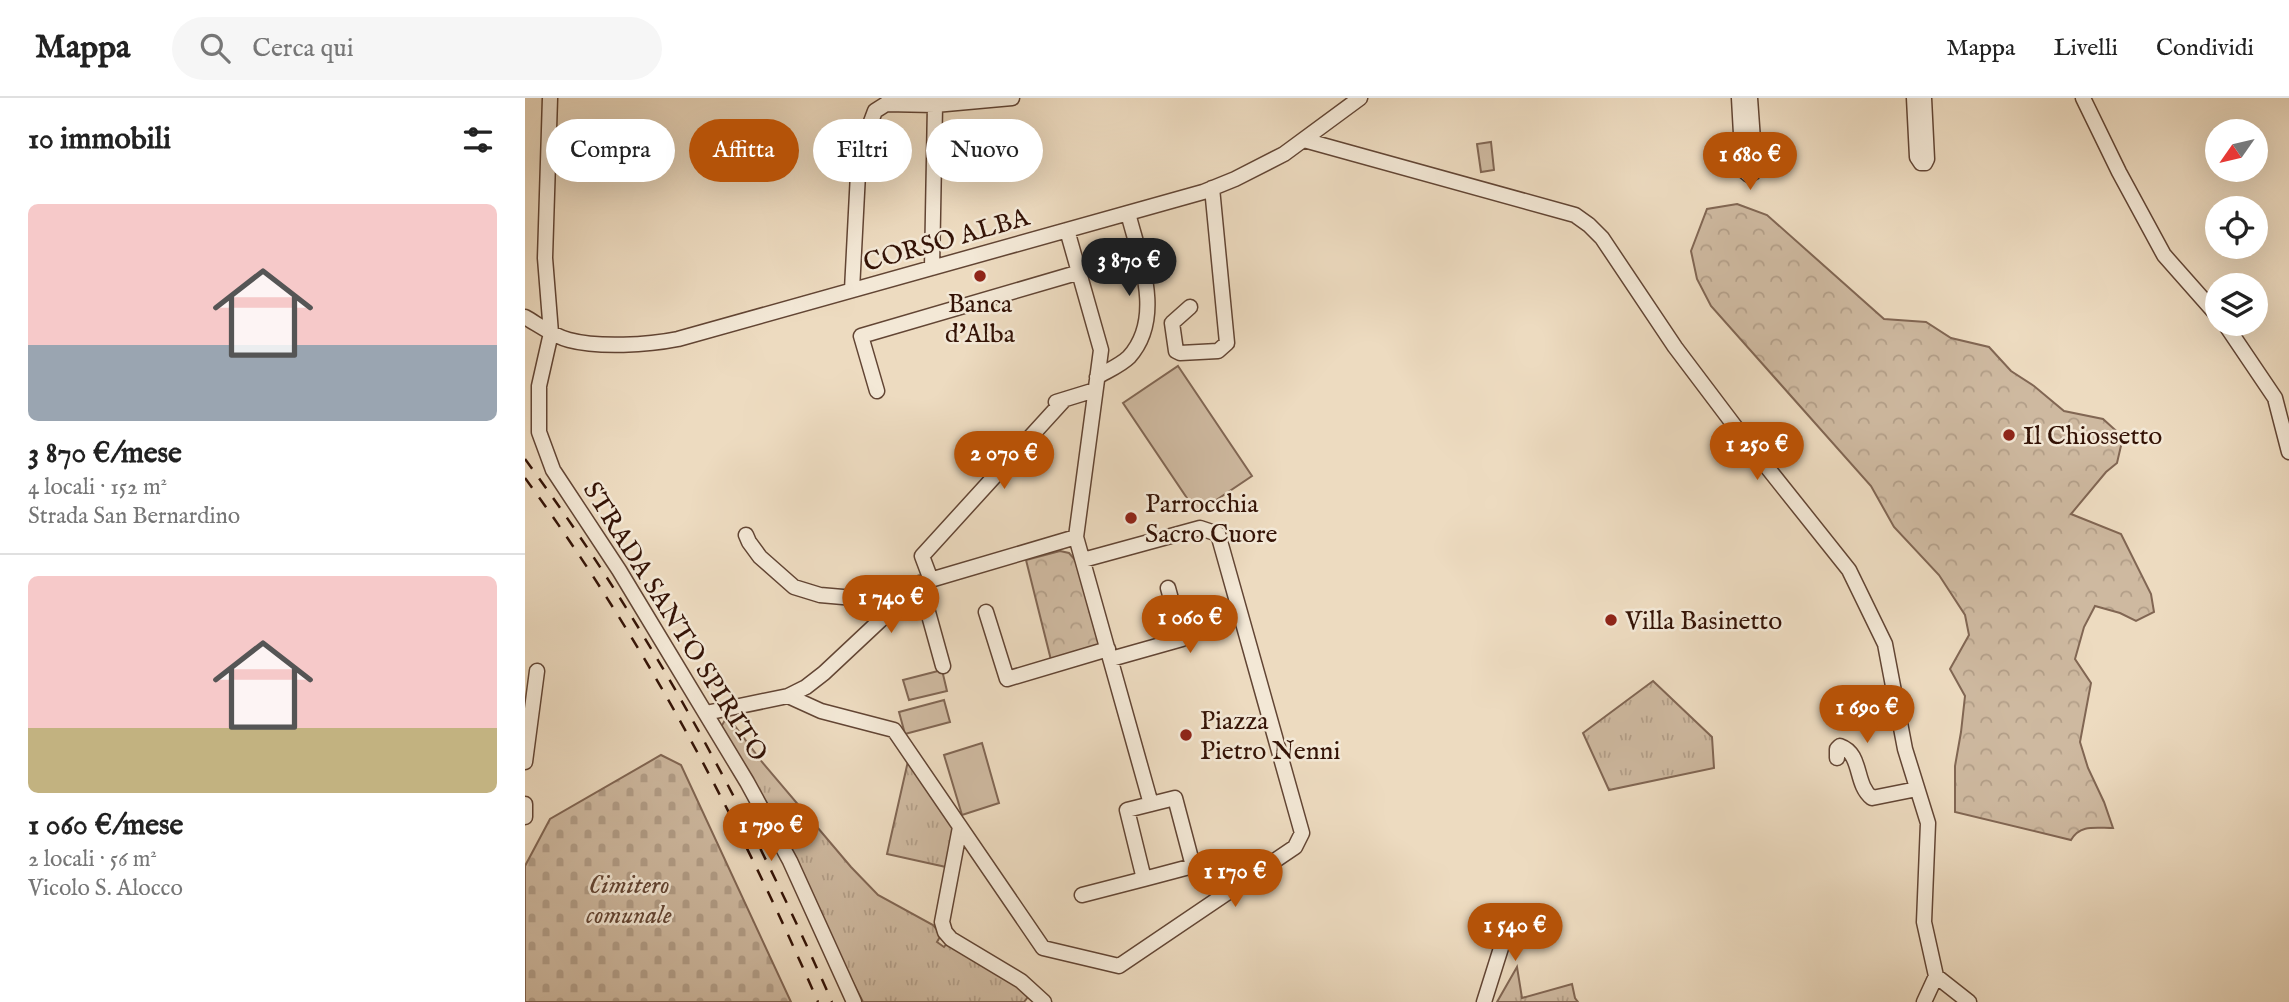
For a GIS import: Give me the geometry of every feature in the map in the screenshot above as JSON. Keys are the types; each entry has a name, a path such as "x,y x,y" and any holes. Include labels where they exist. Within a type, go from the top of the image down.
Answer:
{"street":[{"name":"STRADA SANTO SPIRITO","path":"550,98 545,329 538,432 545,454 552,470 619,570 747,782 790,861 854,1002"},
{"path":"852,290 859,154 875,111 886,104 935,104 1012,98"},
{"name":"CORSO ALBA","path":"525,317 568,340 630,344 665,342 1212,188 1264,165 1304,140 1338,105 1360,98"},
{"path":"1739,98 1743,170 1749,175 1755,169 1749,98"},
{"path":"1914,98 1917,157 1921,163 1925,163 1924,98"},
{"path":"2083,98 2164,255 2205,301"},
{"path":"932,268 935,104"},
{"path":"1304,140 1575,215 1589,225 1602,238 1675,347 1849,570 1885,644 1905,749 1928,823 1924,922 1936,976 1924,1002"},
{"path":"1190,307 1172,323 1176,351 1218,351 1223,348 1227,343 1212,188"},
{"path":"943,666 922,556 1060,401 1096,384 1128,358 1140,340 1148,320 1145,280 1128,213"},
{"path":"1067,230 1101,350 1076,537 1109,654 1143,754 1151,804"},
{"path":"877,391 861,336 1080,272"},
{"path":"2233,336 2275,398 2289,452"},
{"path":"788,695 821,711 894,730 1043,948 1119,966 1295,848 1302,833 1218,534 1200,528 1083,560"},
{"path":"746,535 760,557 794,587 820,595 900,602"},
{"path":"706,713 788,695 806,687 925,582 1076,537"},
{"path":"986,612 1007,679 1182,639 1168,588"},
{"path":"525,762 537,671"},
{"path":"1837,758 1837,749 1840,746 1850,751 1854,756 1860,782 1872,798 1917,789"},
{"path":"1082,895 1144,879 1193,866 1175,798 1127,810 1144,879"},
{"path":"525,804 525,817"},
{"path":"960,827 942,922 945,932 951,939 1021,981 1044,1002"},
{"path":"1484,1002 1512,913"},
{"path":"1936,976 1969,1002"}],"green space":[{"path":"1491,142 1494,170 1481,172 1477,144"},
{"path":"1737,204 1767,215 1884,319 1926,322 1951,338 1989,347 2011,371 2064,411 2103,419 2123,437 2117,463 2106,472 2071,514 2121,534 2151,594 2154,612 2136,621 2095,606 2084,627 2075,659 2091,683 2080,742 2113,828 2084,829 2071,840 1955,812 1955,766 1965,696 1950,669 1969,635 1965,615 1939,575 1894,527 1871,486 1711,306 1697,279 1691,251 1707,209"},
{"path":"1178,366 1252,476 1197,513 1123,403"},
{"path":"1060,551 1069,553 1076,561 1099,645 1051,660 1026,560"},
{"path":"942,670 947,691 909,700 903,680"},
{"path":"1653,681 1712,737 1714,768 1609,790 1583,733"},
{"path":"944,700 950,722 905,734 899,712"},
{"path":"729,718 762,762 878,895 933,925 941,935 937,942 944,947 948,942 1031,993 1024,1002 863,1002 721,727"},
{"path":"982,743 999,803 962,815 944,755"},
{"name":"Cimitero comunale","path":"661,755 681,765 791,1002 525,1002 525,866 550,819"},
{"path":"908,761 954,825 946,867 887,854"},
{"path":"1517,967 1522,998 1572,984 1578,1002 1497,1002"}],"railway":[{"path":"525,459 613,588 693,722 766,860 832,1002"},
{"path":"525,478 610,602 686,732 755,865 818,1002"}],"place":[{"name":"Banca d'Alba","path":"980,276"},
{"name":"Il Chiossetto","path":"2009,435"},
{"name":"Parrocchia Sacro Cuore","path":"1131,518"},
{"name":"Villa Basinetto","path":"1611,620"},
{"name":"Piazza Pietro Nenni","path":"1186,735"}]}
